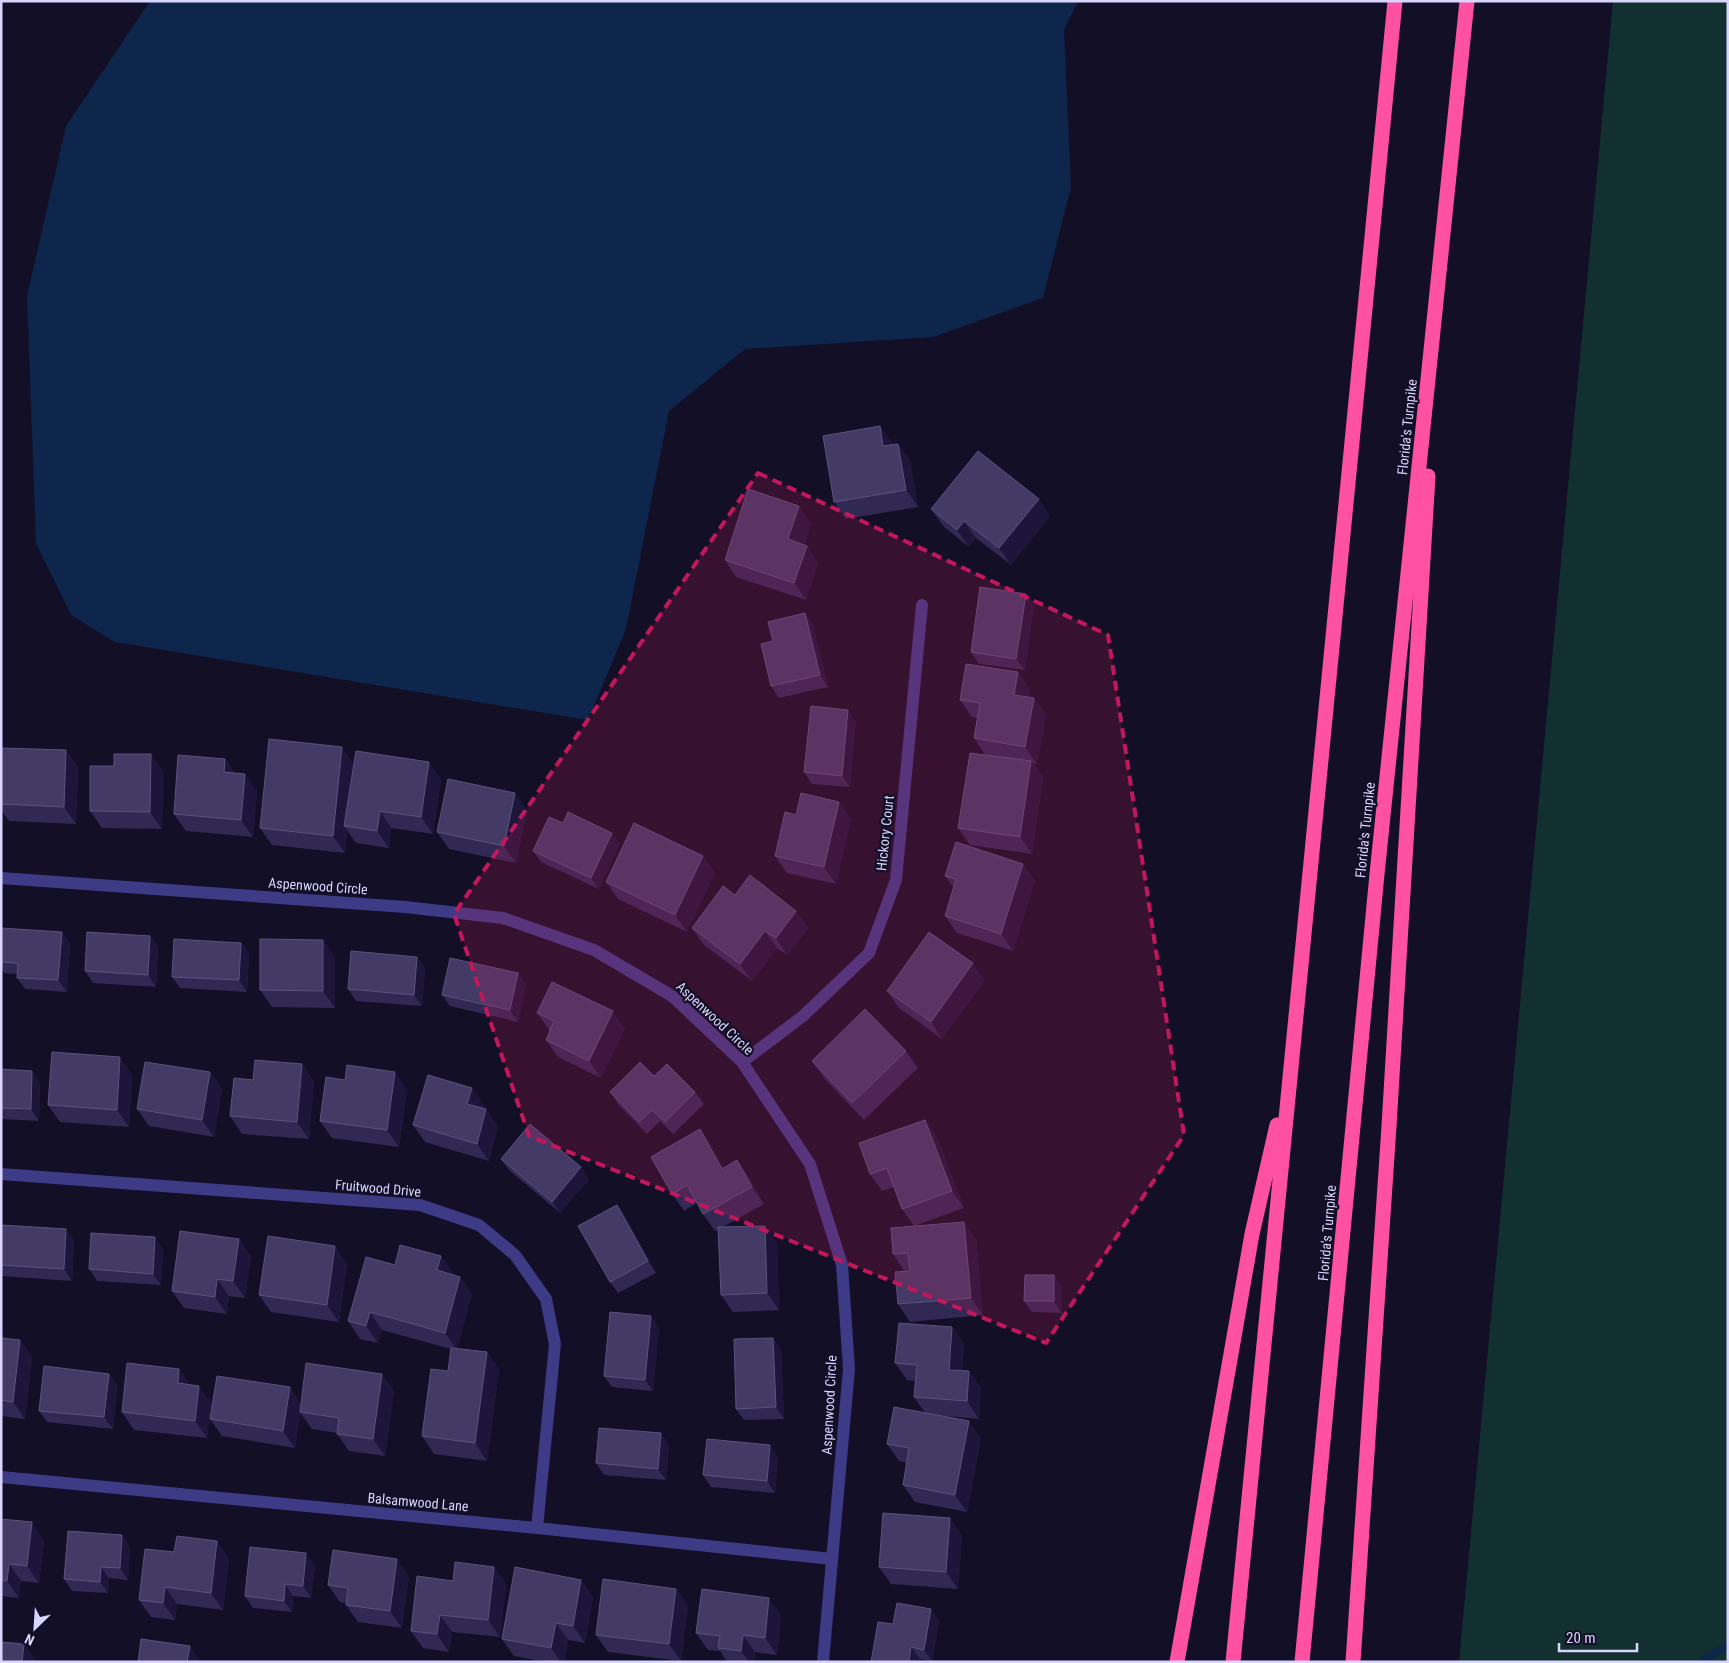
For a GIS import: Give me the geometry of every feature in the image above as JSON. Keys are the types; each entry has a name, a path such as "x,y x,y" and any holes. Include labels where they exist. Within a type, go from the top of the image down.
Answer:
{"highway":[{"path":"1233,1662 1395,1"},
{"name":"Florida's Turnpike","path":"1302,1662 1377,874 1467,1"},
{"path":"1353,1662 1391,1097 1440,257"},
{"path":"1177,1662 1252,1234 1291,1063"}],"street":[{"name":"Hickory Court","path":"742,1062 803,1016 869,953 896,880 922,605"},
{"name":"Aspenwood Circle","path":"1,878 405,907 503,918 594,950 672,996 742,1062 810,1164 842,1265 849,1369 823,1662"},
{"name":"Fruitwood Drive","path":"1,1174 420,1205 480,1225 515,1255 546,1299 555,1344 536,1528"},
{"name":"Balsamwood Lane","path":"1,1478 536,1528 832,1559"}],"highlighted area":[{"path":"758,473 1108,635 1184,1135 1046,1343 529,1136 454,914"}],"green space":[{"path":"1613,1 1728,1 1728,1662 1459,1662"}],"water":[{"path":"150,1 1078,1 1064,30 1071,187 1043,298 933,337 745,349 669,411 626,629 588,720 115,642 71,615 36,543 27,296 66,126"}],"building":[{"path":"880,426 883,446 898,444 906,490 834,502 823,436"},
{"path":"978,451 1039,499 999,548 964,521 957,530 931,509"},
{"path":"748,489 799,506 788,539 807,546 794,583 725,560"},
{"path":"980,587 1026,594 1016,659 971,652"},
{"path":"805,613 820,675 771,686 761,644 773,641 768,622"},
{"path":"966,664 1018,672 1014,695 1034,698 1025,747 974,738 980,703 960,700"},
{"path":"811,706 848,710 842,776 804,772"},
{"path":"269,739 342,747 333,836 260,828"},
{"path":"1,748 66,750 64,807 1,804"},
{"path":"356,751 429,762 421,817 380,811 377,831 344,826"},
{"path":"970,753 1031,761 1020,837 958,828"},
{"path":"114,754 151,754 150,812 90,811 90,766 114,766"},
{"path":"178,755 225,759 224,772 245,774 241,820 174,814"},
{"path":"448,779 515,793 504,846 437,832"},
{"path":"801,793 839,802 824,867 775,856 785,812 796,815"},
{"path":"568,812 612,833 591,878 533,851 549,817 563,823"},
{"path":"634,823 703,856 675,915 606,882"},
{"path":"956,842 1023,864 1001,934 945,916 956,879 945,876"},
{"path":"750,875 796,911 776,938 765,931 740,964 692,928 723,886 735,895"},
{"path":"1,928 62,932 58,980 17,978 18,963 1,962"},
{"path":"87,932 150,936 148,975 85,971"},
{"path":"929,932 973,963 931,1022 887,991"},
{"path":"174,939 241,943 239,980 172,977"},
{"path":"260,939 323,940 323,991 260,990"},
{"path":"351,951 417,957 414,995 348,989"},
{"path":"450,958 518,973 510,1010 442,995"},
{"path":"552,982 613,1011 589,1061 546,1040 554,1021 537,1013"},
{"path":"865,1009 906,1051 852,1103 812,1061"},
{"path":"52,1052 120,1057 117,1110 48,1105"},
{"path":"255,1060 302,1064 297,1122 230,1116 234,1078 253,1080"},
{"path":"145,1062 210,1072 202,1120 137,1109"},
{"path":"640,1062 654,1076 667,1064 695,1092 665,1122 652,1110 639,1122 610,1092"},
{"path":"347,1065 395,1072 387,1130 320,1121 326,1077 345,1080"},
{"path":"1,1069 32,1071 31,1109 1,1108"},
{"path":"428,1075 472,1088 467,1104 486,1109 477,1144 413,1125"},
{"path":"925,1120 952,1191 902,1209 887,1168 870,1174 859,1143"},
{"path":"530,1124 581,1167 552,1202 501,1159"},
{"path":"700,1129 722,1169 737,1160 752,1187 703,1214 687,1185 672,1194 651,1157"},
{"path":"617,1205 648,1261 610,1282 578,1226"},
{"path":"964,1222 971,1298 898,1304 895,1272 910,1271 908,1253 893,1254 891,1228"},
{"path":"1,1225 66,1229 64,1269 1,1265"},
{"path":"765,1226 767,1293 721,1295 718,1227"},
{"path":"180,1231 239,1239 233,1281 217,1279 215,1297 172,1291"},
{"path":"91,1233 155,1237 153,1274 89,1269"},
{"path":"268,1236 335,1246 327,1305 259,1295"},
{"path":"400,1245 441,1256 437,1270 460,1277 445,1333 370,1312 366,1326 348,1321 366,1257 395,1265"},
{"path":"1025,1275 1054,1275 1054,1301 1024,1301"},
{"path":"610,1312 651,1316 645,1380 604,1376"},
{"path":"899,1323 952,1327 949,1370 969,1371 967,1401 914,1397 917,1365 895,1363"},
{"path":"1,1338 20,1340 13,1402 1,1400"},
{"path":"773,1338 776,1407 736,1409 734,1339"},
{"path":"451,1348 487,1352 475,1443 422,1436 431,1369 448,1371"},
{"path":"127,1363 179,1369 178,1383 199,1386 195,1421 122,1412"},
{"path":"306,1363 382,1374 373,1439 337,1434 339,1418 300,1412"},
{"path":"44,1366 109,1374 104,1417 39,1411"},
{"path":"217,1376 290,1387 283,1431 210,1419"},
{"path":"894,1407 969,1421 955,1495 903,1485 909,1448 887,1444"},
{"path":"599,1428 661,1433 658,1469 596,1463"},
{"path":"707,1439 770,1445 767,1481 703,1475"},
{"path":"883,1513 950,1518 946,1572 879,1567"},
{"path":"1,1519 32,1522 27,1566 9,1564 7,1581 1,1580"},
{"path":"68,1531 122,1535 120,1568 101,1567 100,1582 64,1579"},
{"path":"177,1536 217,1541 211,1593 165,1587 163,1603 139,1600 145,1549 174,1552"},
{"path":"250,1547 306,1553 303,1586 285,1584 284,1601 245,1596"},
{"path":"333,1550 397,1559 390,1611 346,1605 348,1588 328,1585"},
{"path":"455,1562 494,1567 488,1620 440,1615 437,1634 411,1631 417,1576 453,1581"},
{"path":"515,1567 581,1580 573,1626 556,1623 551,1648 502,1639"},
{"path":"603,1579 676,1589 669,1644 596,1635"},
{"path":"702,1589 769,1598 765,1638 743,1635 741,1651 718,1648 720,1636 696,1633"},
{"path":"897,1603 931,1609 924,1650 911,1647 909,1662 871,1662 878,1622 893,1624"},
{"path":"141,1639 190,1646 187,1662 138,1662"},
{"path":"1,1642 24,1644 22,1662 1,1662"}],"waterway":[{"path":"1701,1662 1728,1645"}]}
